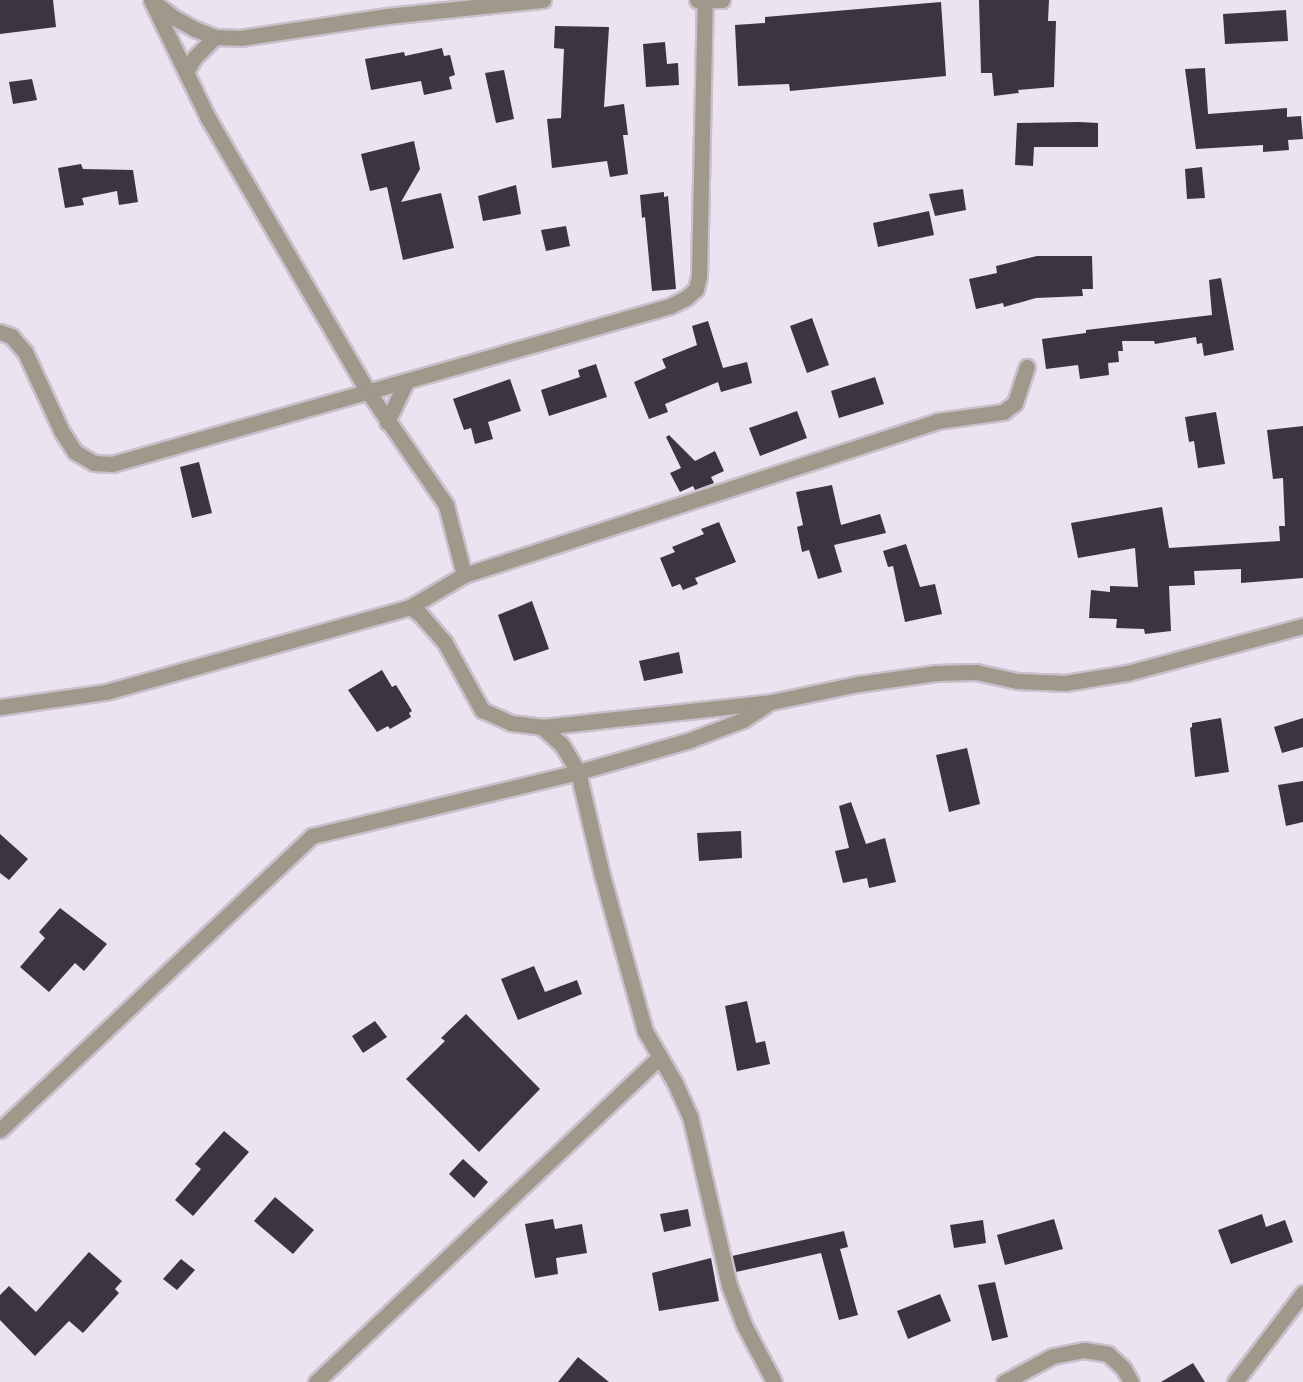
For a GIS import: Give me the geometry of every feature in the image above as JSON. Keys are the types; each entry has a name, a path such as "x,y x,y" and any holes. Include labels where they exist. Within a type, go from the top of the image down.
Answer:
{"street":[{"path":"151,0 173,17 215,37 258,37 387,16 543,0"},
{"path":"151,0 208,117 369,393 446,505 464,575"},
{"path":"0,332 11,336 25,352 62,432 75,452 94,462 112,464 670,306 686,298 696,289 699,276 703,1 722,0"},
{"path":"186,72 194,58 215,37"},
{"path":"0,707 106,692 410,607 464,575 937,421 1003,412 1015,404 1027,368"},
{"path":"387,422 406,382"},
{"path":"410,607 420,614 445,643 482,710 511,723 542,727 771,702 858,684 936,673 976,672 1017,681 1065,683 1127,673 1303,626"},
{"path":"0,1130 312,836 578,772 690,740 743,720 771,702"},
{"path":"542,727 562,745 578,772 602,875 642,1021 690,1116 729,1285 744,1325 774,1382"},
{"path":"316,1382 659,1058"},
{"path":"1237,1381 1303,1293"},
{"path":"1004,1382 1053,1356 1084,1350 1108,1354 1122,1368 1131,1382"}],"building":[{"path":"0,0 53,0 56,27 0,34"},
{"path":"979,0 1049,0 1048,21 1056,21 1054,87 1018,90 1019,93 994,96 992,73 981,73"},
{"path":"941,2 946,76 790,91 789,84 738,86 735,25 765,23 765,17"},
{"path":"1286,10 1288,41 1225,44 1223,14"},
{"path":"555,26 609,27 604,107 624,104 628,135 623,135 628,174 610,177 607,161 552,168 547,119 561,118 564,49 554,48"},
{"path":"665,42 667,64 678,63 679,85 646,87 643,44"},
{"path":"442,48 444,56 450,55 455,75 449,77 452,89 424,95 421,81 371,90 365,59 404,52 405,56"},
{"path":"1205,68 1208,114 1287,108 1287,117 1301,116 1303,139 1288,140 1289,150 1263,152 1263,145 1196,149 1185,69"},
{"path":"504,70 514,119 496,123 485,73"},
{"path":"32,79 37,100 13,104 9,82"},
{"path":"1017,123 1098,123 1098,147 1034,147 1033,166 1015,165"},
{"path":"414,141 420,169 401,202 441,193 454,248 403,260 387,187 370,191 361,154"},
{"path":"81,164 83,169 133,170 138,202 119,205 117,191 82,198 84,205 65,208 58,168"},
{"path":"1202,167 1205,198 1187,199 1185,169"},
{"path":"516,185 521,214 483,221 478,196"},
{"path":"963,189 966,210 935,216 929,194"},
{"path":"664,192 664,197 668,196 676,289 652,291 645,217 642,218 640,195"},
{"path":"929,211 934,235 878,247 873,223"},
{"path":"566,226 570,246 546,251 541,230"},
{"path":"1037,256 1092,256 1093,289 1082,289 1083,296 1036,298 1004,307 1003,303 976,309 969,279 997,273 996,266"},
{"path":"1221,278 1234,350 1204,356 1202,343 1197,344 1196,337 1155,344 1154,341 1122,341 1123,351 1118,351 1119,362 1108,363 1109,375 1080,379 1078,365 1046,369 1042,339 1086,333 1086,330 1212,315 1209,280"},
{"path":"812,318 829,365 807,373 790,326"},
{"path":"708,321 723,368 747,362 752,383 721,392 718,382 665,404 668,412 649,419 634,382 666,368 662,359 697,345 692,326"},
{"path":"596,364 607,397 549,416 541,390 580,377 578,370"},
{"path":"875,377 884,404 839,418 831,391"},
{"path":"510,379 521,411 488,422 493,439 475,444 471,428 464,430 453,399"},
{"path":"797,411 807,438 760,456 749,428"},
{"path":"1216,412 1225,464 1198,468 1194,441 1189,442 1185,417"},
{"path":"1303,426 1303,578 1241,583 1241,569 1194,571 1195,585 1169,586 1171,631 1145,634 1144,629 1116,628 1117,619 1089,618 1091,590 1110,592 1110,586 1138,587 1135,548 1078,558 1071,523 1162,507 1169,548 1280,541 1279,526 1285,526 1283,478 1273,479 1267,430"},
{"path":"669,435 695,461 715,451 724,471 711,477 714,483 695,490 693,486 680,492 670,473 681,468 666,437"},
{"path":"199,462 212,513 192,518 180,467"},
{"path":"832,485 841,525 880,514 886,533 834,545 842,572 818,579 809,550 802,552 797,527 803,525 796,492"},
{"path":"719,522 736,562 695,578 698,584 683,590 680,584 672,587 660,558 675,552 672,547 704,534 701,529"},
{"path":"906,544 920,587 935,584 942,614 905,622 893,566 888,567 883,551"},
{"path":"532,601 549,649 514,661 498,615"},
{"path":"679,652 683,673 644,681 639,661"},
{"path":"382,670 392,687 396,685 412,711 409,713 411,717 390,729 388,726 377,732 348,690"},
{"path":"1221,718 1229,772 1195,777 1190,728 1192,723"},
{"path":"1303,718 1303,747 1282,753 1274,727"},
{"path":"967,748 980,804 949,812 936,755"},
{"path":"1303,781 1303,822 1286,826 1278,785"},
{"path":"851,802 866,844 885,838 896,882 869,888 867,878 843,883 835,851 849,848 839,806"},
{"path":"741,831 742,858 699,861 697,833"},
{"path":"0,834 28,859 9,880 0,873"},
{"path":"60,908 107,944 84,971 75,963 49,992 20,967 45,938 39,932"},
{"path":"534,966 545,992 577,980 582,994 518,1020 501,979"},
{"path":"747,1001 756,1043 765,1041 770,1064 737,1071 725,1006"},
{"path":"466,1014 540,1089 479,1152 406,1079 445,1041 441,1038"},
{"path":"375,1021 387,1037 363,1053 352,1036"},
{"path":"224,1131 249,1152 193,1216 175,1200 201,1169 195,1164"},
{"path":"463,1159 488,1182 474,1198 449,1174"},
{"path":"275,1197 314,1230 293,1254 254,1221"},
{"path":"688,1209 691,1226 664,1232 660,1214"},
{"path":"1262,1214 1266,1227 1285,1220 1293,1242 1231,1264 1218,1230"},
{"path":"553,1219 555,1229 582,1224 587,1253 556,1258 558,1274 535,1278 525,1224"},
{"path":"1054,1219 1063,1249 1005,1265 997,1235"},
{"path":"983,1220 986,1243 954,1248 950,1225"},
{"path":"844,1231 848,1247 840,1249 858,1315 839,1320 821,1253 736,1272 732,1256"},
{"path":"89,1252 122,1281 115,1289 119,1293 83,1333 69,1321 35,1356 0,1320 0,1295 9,1286 36,1312"},
{"path":"711,1258 719,1301 659,1311 652,1273"},
{"path":"181,1259 195,1270 177,1290 163,1279"},
{"path":"995,1282 1008,1337 992,1341 978,1285"},
{"path":"940,1294 951,1321 908,1339 897,1311"},
{"path":"578,1357 609,1382 558,1382"},
{"path":"1193,1363 1205,1382 1161,1382"}]}
